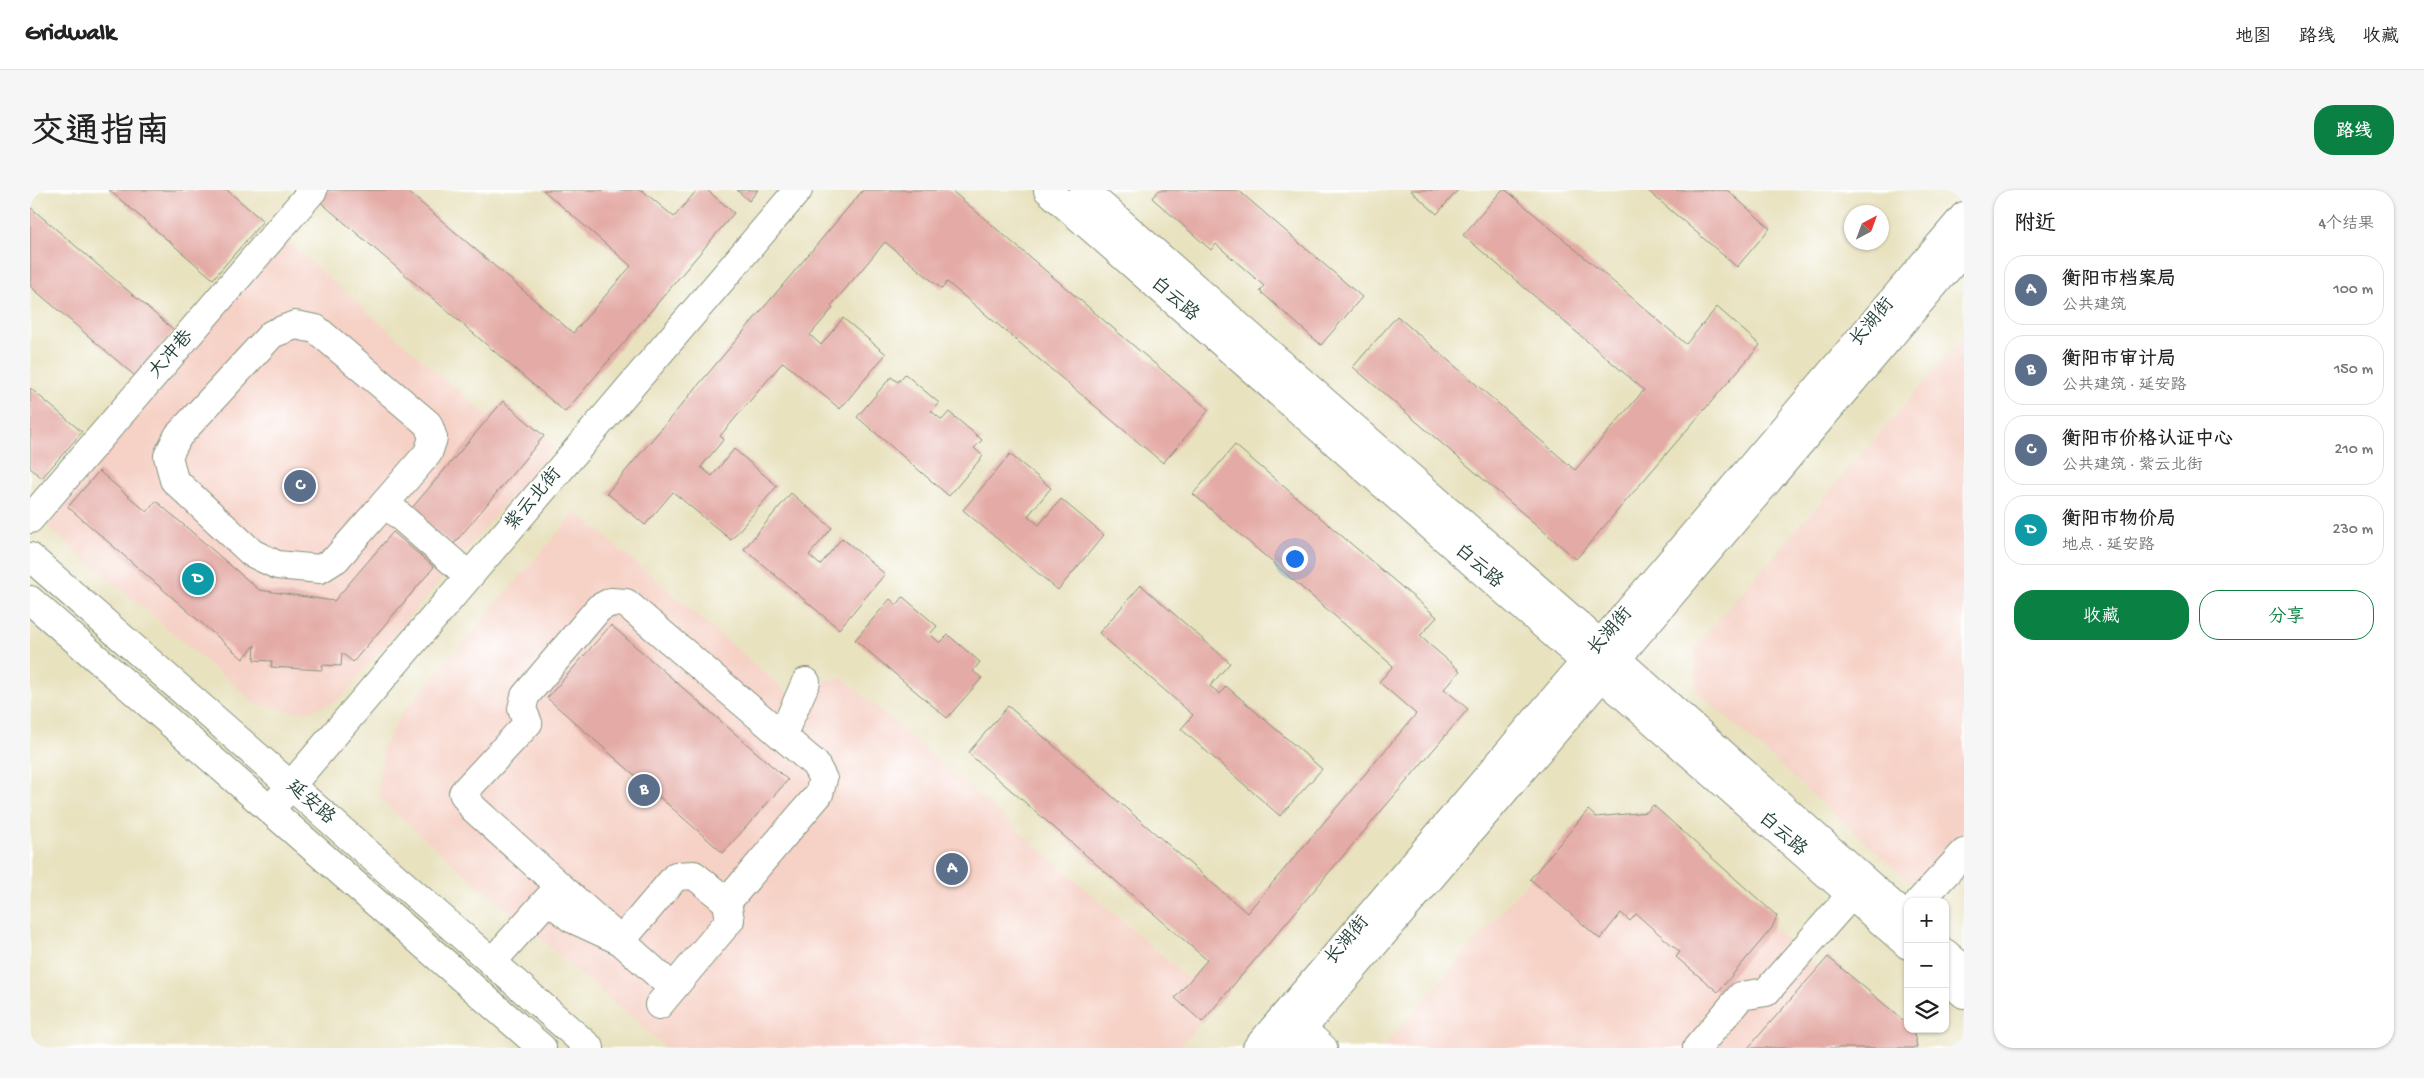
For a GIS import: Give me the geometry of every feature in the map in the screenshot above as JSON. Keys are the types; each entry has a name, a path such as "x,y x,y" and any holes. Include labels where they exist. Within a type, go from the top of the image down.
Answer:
{"main road":[{"name":"大冲巷","path":"30,519 313,190"},
{"name":"紫云北街","path":"270,810 798,190"},
{"name":"白云路","path":"1048,190 1601,660 1904,908"},
{"name":"白云路","path":"1084,190 1601,660 1851,895 1906,943"},
{"name":"长湖街","path":"1294,1039 1964,216"},
{"name":"长湖街","path":"1257,1048 1964,250"},
{"path":"295,325 316,329 428,424 433,438 428,453 385,503 336,559 320,569 277,565 252,553 174,480 168,456 178,436 272,334 295,325"},
{"path":"385,503 469,576"},
{"name":"延安路","path":"30,557 590,1048"},
{"name":"延安路","path":"30,600 542,1048"},
{"path":"621,941 676,876 694,875 727,902 730,920 666,996 621,941 473,808 463,793 528,723 522,709 525,696 599,608 611,602 626,603 815,764 823,779 819,794 727,902"},
{"path":"782,736 806,682"},
{"path":"1924,898 1964,853"},
{"path":"486,957 546,874"},
{"path":"1697,1048 1741,996 1766,992 1851,895"},
{"path":"486,957 548,899 571,918 621,941"},
{"path":"1949,956 1964,969"},
{"path":"1949,981 1964,994"},
{"path":"1294,1039 1323,1048"}],"shaded area":[{"path":"283,238 488,417 503,401 555,445 338,701 303,713 256,704 47,526"},
{"path":"1964,336 1964,828 1933,866 1912,884 1696,690 1695,647"},
{"path":"576,512 804,706 826,681 843,678 1190,980 1175,998 1202,1022 1179,1048 667,1048 380,800 379,780 383,748 402,713"},
{"path":"1530,879 1564,908 1590,879 1772,928 1819,968 1800,989 1868,1048 1382,1048"}],"building":[{"path":"109,190 227,190 263,221 213,279"},
{"path":"326,190 406,190 573,333 631,266 543,190 642,190 674,217 697,190 707,190 734,213 565,412 318,200"},
{"path":"737,190 758,190 749,201"},
{"path":"863,190 951,190 1209,410 1163,463 947,282 942,289 885,242 831,306 833,308 810,335 821,345 843,318 886,354 840,409 783,362 720,436 724,439 701,467 712,476 734,449 777,486 731,540 673,492 645,525 607,493"},
{"path":"1159,190 1238,190 1362,297 1321,345 1260,291 1264,286 1216,244 1211,250 1152,198"},
{"path":"1410,190 1458,190 1437,214"},
{"path":"1502,190 1506,190 1686,344 1717,307 1760,345 1576,559 1353,367 1397,316 1575,470 1644,390 1463,235"},
{"path":"1647,190 1727,190 1770,228 1737,267"},
{"path":"30,207 174,330 135,376 30,286"},
{"path":"905,374 939,403 931,411 942,420 949,412 982,440 974,448 983,456 949,496 857,417 891,377 898,382"},
{"path":"30,388 82,432 42,478 30,468"},
{"path":"503,401 544,436 453,545 411,509"},
{"path":"1235,445 1437,617 1420,636 1460,671 1444,689 1468,709 1202,1022 1175,998 1207,960 968,753 1008,706 1247,913 1416,714 1379,682 1393,666 1193,494"},
{"path":"1010,454 1051,488 1028,516 1039,525 1061,499 1104,535 1058,590 963,510"},
{"path":"99,471 147,512 156,501 259,590 334,601 393,532 434,567 353,662 342,653 341,666 322,665 322,670 271,667 272,661 254,660 255,645 243,659 68,507"},
{"path":"791,493 832,528 809,555 820,565 842,538 885,574 839,629 744,549"},
{"path":"1141,585 1230,663 1210,686 1220,694 1226,686 1322,769 1280,816 1181,729 1193,715 1099,633"},
{"path":"903,597 937,626 930,634 940,643 948,635 980,662 973,671 982,678 947,718 855,640 890,599 897,605"},
{"path":"611,625 788,780 723,853 547,698"},
{"path":"1653,805 1777,916 1772,928 1718,992 1676,957 1680,952 1636,914 1630,921 1621,913 1600,939 1530,879 1588,810 1596,817 1647,812"},
{"path":"1828,957 1904,1021 1904,1033 1913,1033 1917,1048 1748,1048"}],"place":[{"name":"衡阳市价格认证中心","path":"300,486"},
{"name":"衡阳市物价局","path":"198,579"},
{"name":"衡阳市审计局","path":"644,790"},
{"name":"衡阳市档案局","path":"952,869"}]}
